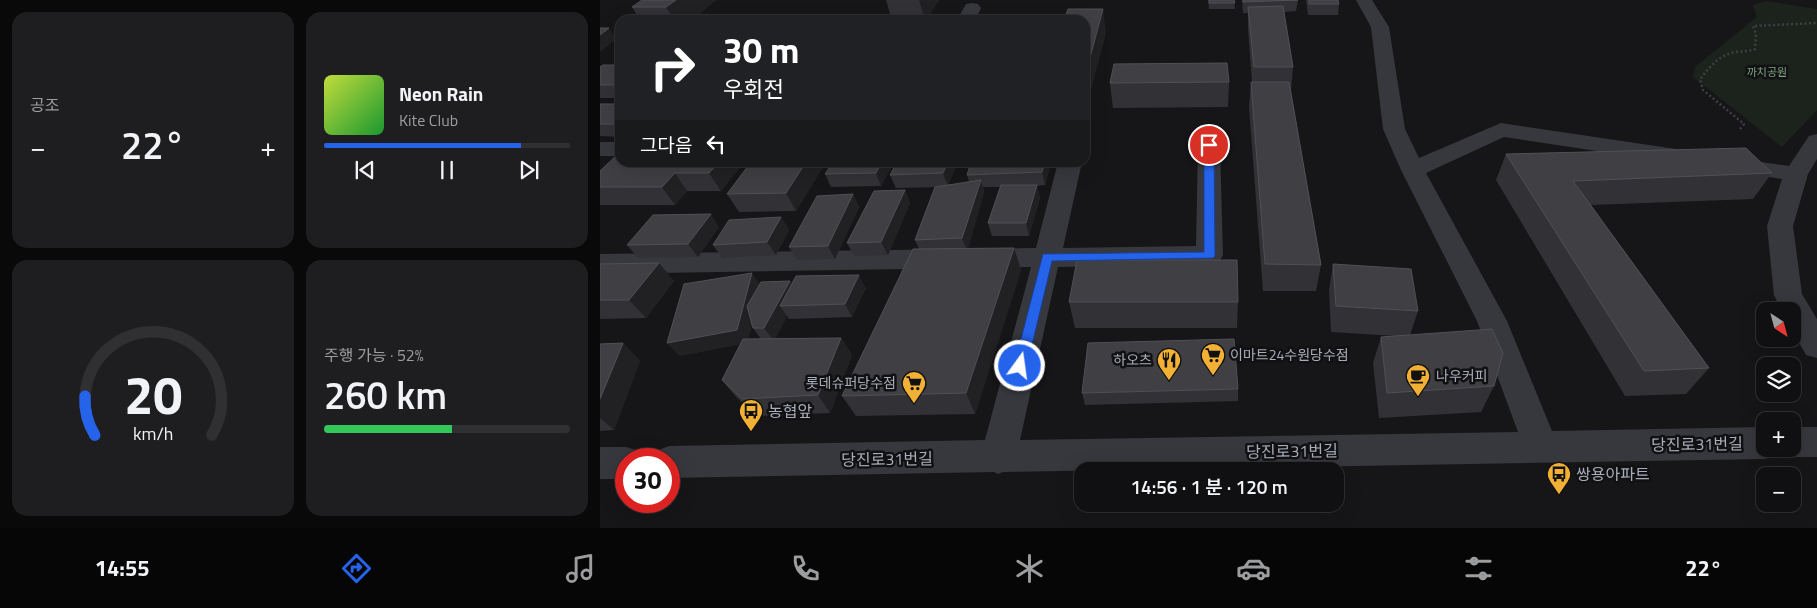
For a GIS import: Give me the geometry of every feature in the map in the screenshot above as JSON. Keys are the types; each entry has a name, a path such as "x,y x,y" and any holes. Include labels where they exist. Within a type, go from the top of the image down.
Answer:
{"street":[{"path":"1364,0 1380,26 1394,129 1413,170 1492,321 1541,446"},
{"path":"1413,170 1501,130 1796,174"},
{"path":"1817,141 1796,174 1780,226 1788,295 1817,346"},
{"path":"600,264 1209,256 1209,145"},
{"path":"600,149 615,156"},
{"path":"998,458 1069,167"},
{"path":"1801,442 1817,442"},
{"name":"당진로31번길","path":"680,462 998,458 1756,443"},
{"path":"600,463 615,463"}],"path":[{"path":"1740,129 1744,124 1702,90 1700,80 1705,71 1731,53 1748,53 1755,50 1756,34 1753,26 1817,22"}],"green space":[{"name":"까치공원","path":"1766,1 1817,9 1817,110 1782,147 1693,77 1695,67 1757,17 1753,5"}],"building":[{"path":"642,0 676,0 666,7 632,7"},
{"path":"1209,0 1234,0 1235,3 1209,3"},
{"path":"1243,0 1298,0 1243,2"},
{"path":"1309,0 1338,0 1339,4 1309,4"},
{"path":"1283,6 1293,67 1254,67 1248,7"},
{"path":"1068,9 1103,9 1090,58 1090,15 1066,15"},
{"path":"600,28 609,28 600,35"},
{"path":"1227,63 1229,82 1110,83 1114,64"},
{"path":"603,65 615,65 615,85 600,85 600,67"},
{"path":"1251,82 1289,82 1321,265 1265,264"},
{"path":"600,104 615,104 615,124 600,124"},
{"path":"1746,148 1772,173 1573,181 1709,368 1644,371 1506,154"},
{"path":"615,157 615,167 714,167 709,173 675,173 662,187 600,187 600,171"},
{"path":"747,167 803,167 786,193 727,194"},
{"path":"830,167 879,167 876,173 825,174"},
{"path":"894,167 946,167 943,173 890,175"},
{"path":"969,167 1044,167 1042,172 967,175"},
{"path":"981,180 962,238 915,240 935,187"},
{"path":"1001,185 1037,185 1026,223 988,223"},
{"path":"905,190 881,242 847,243 874,191"},
{"path":"853,194 828,246 789,247 817,196"},
{"path":"711,214 688,244 627,245 653,215"},
{"path":"781,217 767,242 713,245 729,220"},
{"path":"1014,248 966,393 842,396 913,249"},
{"path":"1077,260 1237,260 1238,302 1069,302"},
{"path":"659,263 629,300 600,300 600,264"},
{"path":"1333,264 1411,269 1418,311 1336,306"},
{"path":"752,273 737,330 667,343 684,284"},
{"path":"859,275 845,304 780,306 796,276"},
{"path":"790,281 764,328 753,328 747,306 761,282"},
{"path":"1492,329 1503,353 1494,386 1387,393 1381,337"},
{"path":"841,338 818,395 742,399 722,380 743,339"},
{"path":"1234,339 1238,389 1082,393 1088,343"},
{"path":"623,343 600,399 600,344"}],"place":[{"name":"이마트24수원당수점","path":"1213,376"},
{"name":"하오츠","path":"1169,381"},
{"name":"나우커피","path":"1418,397"},
{"name":"롯데슈퍼당수점","path":"914,404"},
{"name":"농협앞","path":"751,432"},
{"name":"쌍용아파트","path":"1559,495"}],"route":[{"path":"1020,366 1047,257 1209,256 1209,145"}]}
